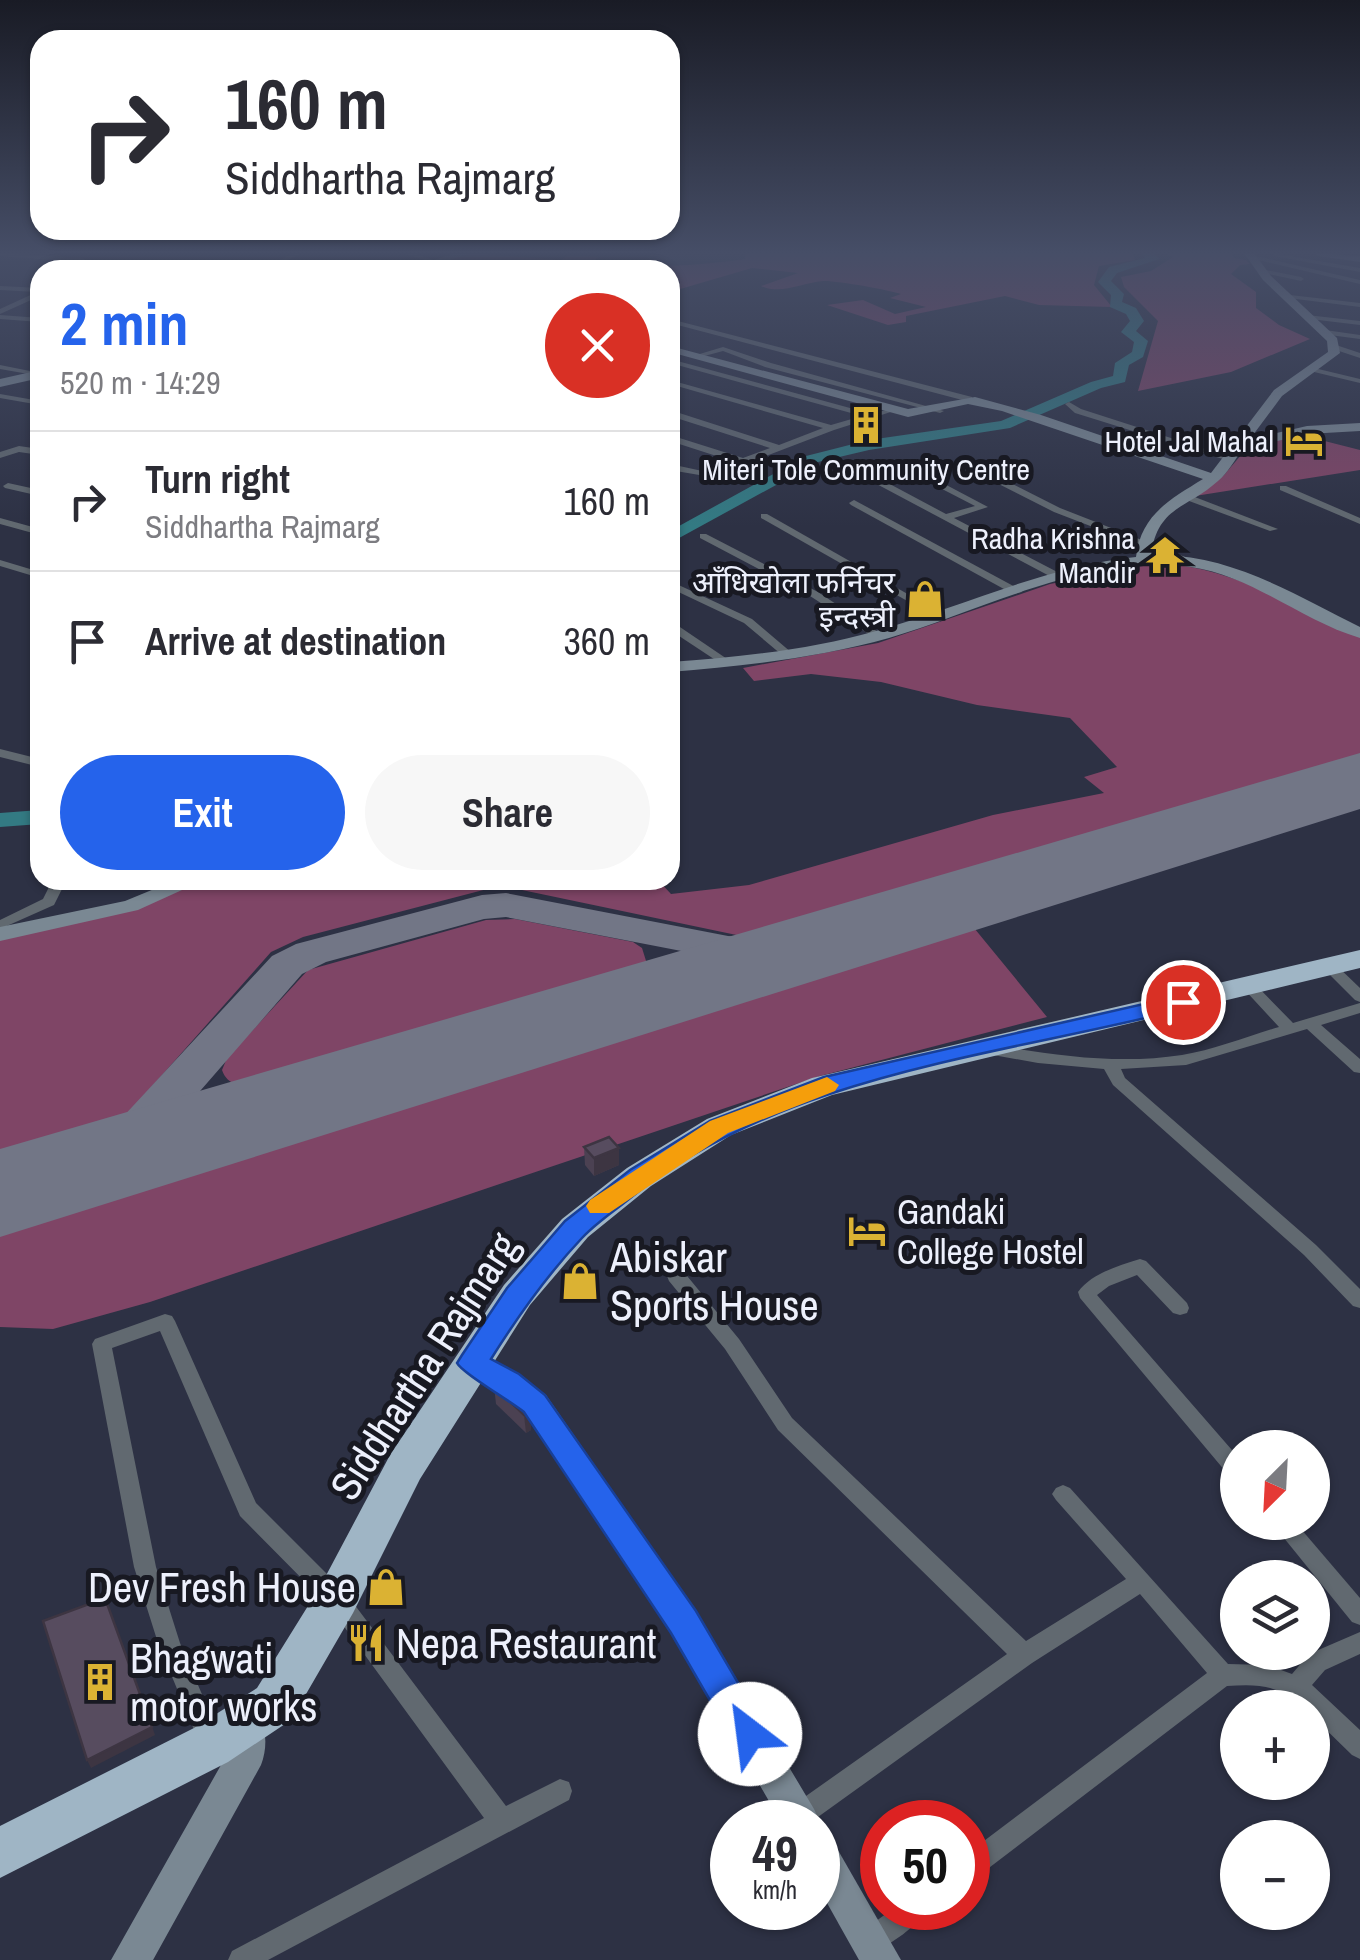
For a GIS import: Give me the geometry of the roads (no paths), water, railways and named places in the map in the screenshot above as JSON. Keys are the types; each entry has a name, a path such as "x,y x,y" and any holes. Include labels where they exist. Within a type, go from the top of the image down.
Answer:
{"highway":[{"name":"Siddhartha Rajmarg","path":"0,1854 211,1745 274,1704 337,1598 405,1467 517,1295 575,1228 640,1176 719,1127 824,1086 1345,963"}],"main road":[{"path":"1143,560 1144,542 1163,510 1214,478 1255,420 1288,384 1330,358 1331,344"},
{"path":"680,352 894,410 919,414 969,400 1046,421 1214,478"},
{"path":"0,382 30,376"},
{"path":"1255,420 1307,430"},
{"path":"1234,452 1307,430 1360,427"},
{"path":"680,666 727,663 878,636 1061,578 1143,560 1193,562 1266,590 1360,634"},
{"path":"0,934 131,906 170,890"},
{"path":"472,1363 509,1382 534,1404 684,1622 787,1800"},
{"path":"131,1960 248,1752 246,1722"},
{"path":"840,1889 876,1951"}],"street":[{"path":"756,344 969,400"},
{"path":"680,367 722,349 940,411"},
{"path":"680,365 870,416"},
{"path":"0,367 30,373"},
{"path":"1314,369 1360,382"},
{"path":"680,385 831,428"},
{"path":"0,396 30,401"},
{"path":"1069,404 1090,415 1234,452"},
{"path":"680,469 708,474 831,428 894,410"},
{"path":"680,416 779,448"},
{"path":"680,441 742,461"},
{"path":"0,455 21,448 30,450"},
{"path":"945,517 983,507 918,472 873,482 1061,578"},
{"path":"986,474 1057,510 1193,562"},
{"path":"8,486 30,490"},
{"path":"1283,488 1360,521"},
{"path":"1184,496 1273,529"},
{"path":"854,503 1016,592"},
{"path":"764,516 943,617"},
{"path":"0,522 30,530"},
{"path":"703,536 814,594 878,636"},
{"path":"0,563 30,572"},
{"path":"680,589 748,621 786,653"},
{"path":"680,632 727,663"},
{"path":"0,753 30,760"},
{"path":"0,925 49,902 54,890"},
{"path":"1345,963 1360,997"},
{"path":"1250,986 1290,1029"},
{"path":"983,1048 1053,1062 1111,1066 1186,1060 1310,1023 1356,1015"},
{"path":"1310,1023 1360,1068"},
{"path":"1111,1066 1119,1081 1310,1250 1360,1302"},
{"path":"1180,1308 1140,1266 1102,1281 1088,1292 1088,1298 1220,1451"},
{"path":"676,1276 732,1344 785,1424 1024,1656"},
{"path":"211,1745 169,1643 145,1567 102,1344 165,1320 248,1509 337,1598 502,1821"},
{"path":"1063,1494 1223,1675"},
{"path":"1296,1540 1360,1615"},
{"path":"826,1800 1024,1656 1142,1581"},
{"path":"1297,1684 1317,1662 1360,1643"},
{"path":"990,1851 1223,1675 1269,1674 1297,1684 1360,1746"},
{"path":"242,1960 560,1791"},
{"path":"876,1951 895,1930"}],"waterway":[{"path":"680,532 812,459 869,445 1005,425 1096,385 1120,379 1122,363 1138,354 1140,344"},
{"path":"0,820 30,818"}],"place":[{"name":"Miteri Tole Community Centre","path":"866,425"},
{"name":"Hotel Jal Mahal","path":"1304,441"},
{"name":"Radha Krishna Mandir","path":"1165,555"},
{"name":"आँधिखोला फर्निचर इन्दस्त्री","path":"925,599"},
{"name":"Gandaki College Hostel","path":"867,1231"},
{"name":"Abiskar Sports House","path":"580,1281"},
{"name":"Dev Fresh House","path":"386,1587"},
{"name":"Nepa Restaurant","path":"366,1643"},
{"name":"Bhagwati motor works","path":"100,1682"}]}
